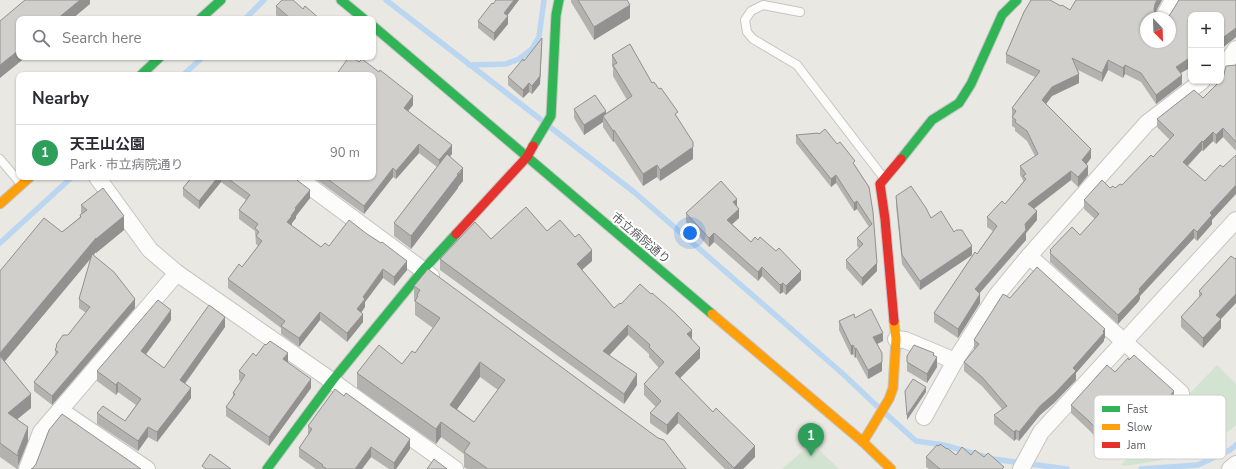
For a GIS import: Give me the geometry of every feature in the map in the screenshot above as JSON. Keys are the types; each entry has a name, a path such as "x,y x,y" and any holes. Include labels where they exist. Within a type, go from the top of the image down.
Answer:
{"street":[{"path":"203,16 221,0"},
{"path":"341,0 360,16"},
{"path":"267,469 332,381 423,270 527,157 551,116 558,0"},
{"path":"862,442 889,399 894,388 896,339 885,219 880,184 932,120 959,103 971,84 1002,15 1017,0"},
{"path":"1166,12 1173,0"},
{"name":"市立病院通り","path":"376,29 862,442 891,469"},
{"path":"144,72 157,60"},
{"path":"924,417 955,361 996,296 1029,256 1147,123 1198,84"},
{"path":"0,204 27,180"},
{"path":"99,180 150,250 177,273 455,469"},
{"path":"301,180 442,284"},
{"path":"1021,469 1041,432 1236,220"},
{"path":"1029,256 1181,393"},
{"path":"27,469 41,432 177,273"},
{"path":"896,339 905,340 955,361"},
{"path":"60,410 147,469"},
{"path":"1230,469 1236,464"}],"lane":[{"path":"800,12 763,5 751,11 745,20 747,32 753,39 797,65 884,179"},
{"path":"0,159 16,177"},
{"path":"18,180 22,184"}],"green space":[{"path":"1217,365 1236,384 1236,425 1226,434 1226,395 1188,395"},
{"path":"812,443 839,469 782,469"},
{"path":"1127,459 1166,459 1124,466 1121,465"}],"building":[{"path":"25,0 80,0 61,16 16,16 16,52 0,65 0,21"},
{"path":"282,0 293,0 303,9 305,6 317,16 288,16 276,6"},
{"path":"496,0 514,0 504,13 508,16 494,33 478,21"},
{"path":"578,0 627,0 630,5 594,27"},
{"path":"1031,0 1050,0 1070,10 1076,0 1157,0 1154,9 1155,12 1140,12 1140,48 1176,48 1176,12 1172,12 1179,0 1236,0 1236,28 1224,37 1224,12 1188,12 1188,59 1176,67 1182,75 1156,95 1141,73 1125,65 1123,68 1108,60 1102,73 1072,58 1079,74 1052,87 1042,100 1091,149 1082,160 1088,166 1078,177 1071,171 1028,204 1037,211 1025,224 1026,230 975,289 980,294 958,329 934,313 975,252 977,254 997,226 987,217 1002,201 1005,204 1026,179 1023,176 1026,174 1020,166 1038,154 1027,131 1015,122 1016,120 1012,117 1016,111 1012,108 1040,71 1006,54 1024,12"},
{"path":"542,38 540,76 532,86 529,83 523,90 508,77 523,59 524,61"},
{"path":"630,44 652,83 654,82 659,89 661,88 678,112 675,114 693,142 693,147 660,170 657,165 643,174 603,116 632,96 613,65 617,63 612,55"},
{"path":"347,60 356,60 359,62 363,60 379,72 380,70 413,96 404,108 452,145 439,160 419,144 396,171 393,168 364,206 329,180 376,180 376,72 338,72"},
{"path":"1236,65 1236,142 1223,128 1216,135 1213,132 1203,142 1202,141 1183,162 1205,181 1220,165 1223,167 1236,155 1236,185 1210,213 1212,215 1197,232 1194,229 1139,289 1139,293 1118,315 1050,253 1050,250 1072,227 1080,235 1099,214 1084,200 1102,180 1110,188 1113,186 1115,188 1120,184 1122,185 1151,155 1153,157 1174,135 1157,119 1194,90 1203,98 1217,84 1224,84 1226,66"},
{"path":"595,95 606,111 584,125 574,109"},
{"path":"825,129 837,144 840,142 855,161 853,163 869,187 873,212 877,263 862,278 846,260 863,244 857,238 872,224 857,201 854,203 836,175 831,179 796,135 819,134"},
{"path":"447,154 463,168 411,236 394,223"},
{"path":"190,180 216,180 199,201 183,188"},
{"path":"230,180 297,180 310,190 295,208 296,209 292,216 287,222 321,247 325,243 329,246 349,220 407,261 394,277 383,269 363,297 365,299 357,309 363,314 347,333 320,312 299,338 281,326 285,321 228,279 239,264 242,267 262,241 256,236 259,232 255,228 258,224 239,210 250,195"},
{"path":"721,181 737,199 733,202 739,209 727,220 751,242 755,237 758,240 760,237 776,251 779,248 801,271 786,286 783,283 780,285 762,267 758,272 714,233 709,238 686,213"},
{"path":"911,186 931,218 941,211 954,232 956,230 962,230 972,246 920,281 902,255 896,196"},
{"path":"103,188 124,216 96,238 0,353 0,271 44,218 62,232 81,217 80,215 87,210 81,205"},
{"path":"526,207 547,231 560,220 575,237 579,234 592,250 577,264 614,308 620,303 621,304 640,284 674,312 692,330 687,334 700,348 675,373 713,412 716,408 755,446 734,468 678,412 667,425 650,413 661,401 644,384 664,362 649,347 650,345 628,325 603,351 637,374 624,394 440,259 475,222 491,239"},
{"path":"92,254 114,272 135,299 52,396 34,382 58,352 55,350 56,345 63,335 68,335 90,307 79,299"},
{"path":"1231,256 1235,259 1236,258 1236,294 1216,315 1221,319 1203,338 1181,317 1202,294 1199,291"},
{"path":"1037,267 1105,329 1103,331 1104,333 1073,368 1076,371 1040,406 1019,432 1016,430 1014,432 994,415 1007,406 982,377 964,362 979,344 974,340 1003,294 1010,298"},
{"path":"428,269 658,438 664,440 686,469 488,469 464,452 470,443 441,422 436,429 357,373 379,345 402,364 412,351 415,353 440,318 415,301 420,290 414,286","holes":["480,362 505,380 474,422 450,405"]},
{"path":"158,300 171,310 141,351 164,368 209,305 225,317 180,380 191,388 157,432 148,427 138,441 97,413 103,406 125,421 141,399 118,382 116,385 97,371"},
{"path":"871,309 883,333 873,337 882,353 882,362 868,370 856,348 855,349 853,345 851,346 839,321 854,314 855,318"},
{"path":"270,341 288,353 283,359 311,379 269,437 226,407 245,375 239,371 253,353 256,356 265,344 266,345"},
{"path":"914,345 934,353 933,355 937,357 927,374 907,362 907,356"},
{"path":"1134,355 1174,391 1170,395 1094,395 1094,426 1071,405 1107,365 1115,372 1128,358 1129,360"},
{"path":"0,356 31,394 8,413 28,427 18,452 18,456 0,443"},
{"path":"913,379 926,387 907,415 905,391"},
{"path":"335,389 344,396 346,393 410,439 394,463 371,447 355,469 327,469 299,448 312,429 308,426"},
{"path":"62,414 141,469 31,469 36,464 49,430"},
{"path":"940,444 956,455 962,447 971,455 975,450 984,457 988,453 1004,467 1002,469 940,469 926,457 937,445 939,446"},
{"path":"210,454 231,469 206,469 202,466"},
{"path":"434,459 447,469 427,469"}],"waterway":[{"path":"248,16 264,0"},
{"path":"386,0 544,122"},
{"path":"469,65 506,64 519,59 532,49 539,37 544,0"},
{"path":"186,72 200,60"},
{"path":"550,127 634,192 843,374 878,407"},
{"path":"0,243 69,180"},
{"path":"885,413 916,441 944,445 993,459 1067,469"},
{"path":"1226,452 1236,445"},
{"path":"1141,469 1198,465 1211,459"}],"traffic: fast":[{"path":"203,16 221,0"},
{"path":"341,0 360,16"},
{"path":"533,146 551,116 556,15 559,0"},
{"path":"901,159 932,120 959,103 971,84 1002,15 1017,0"},
{"path":"376,29 712,314"},
{"path":"144,72 157,60"},
{"path":"267,469 332,381 423,270 456,234"}],"traffic: slow":[{"path":"0,204 27,180"},
{"path":"712,314 863,442 891,469"},
{"path":"863,442 889,399 893,388 896,339 894,321"}],"traffic: jam":[{"path":"456,234 527,157 533,146"},
{"path":"894,321 885,219 880,184 901,159"}],"place":[{"name":"天王山公園","path":"811,456"}]}
